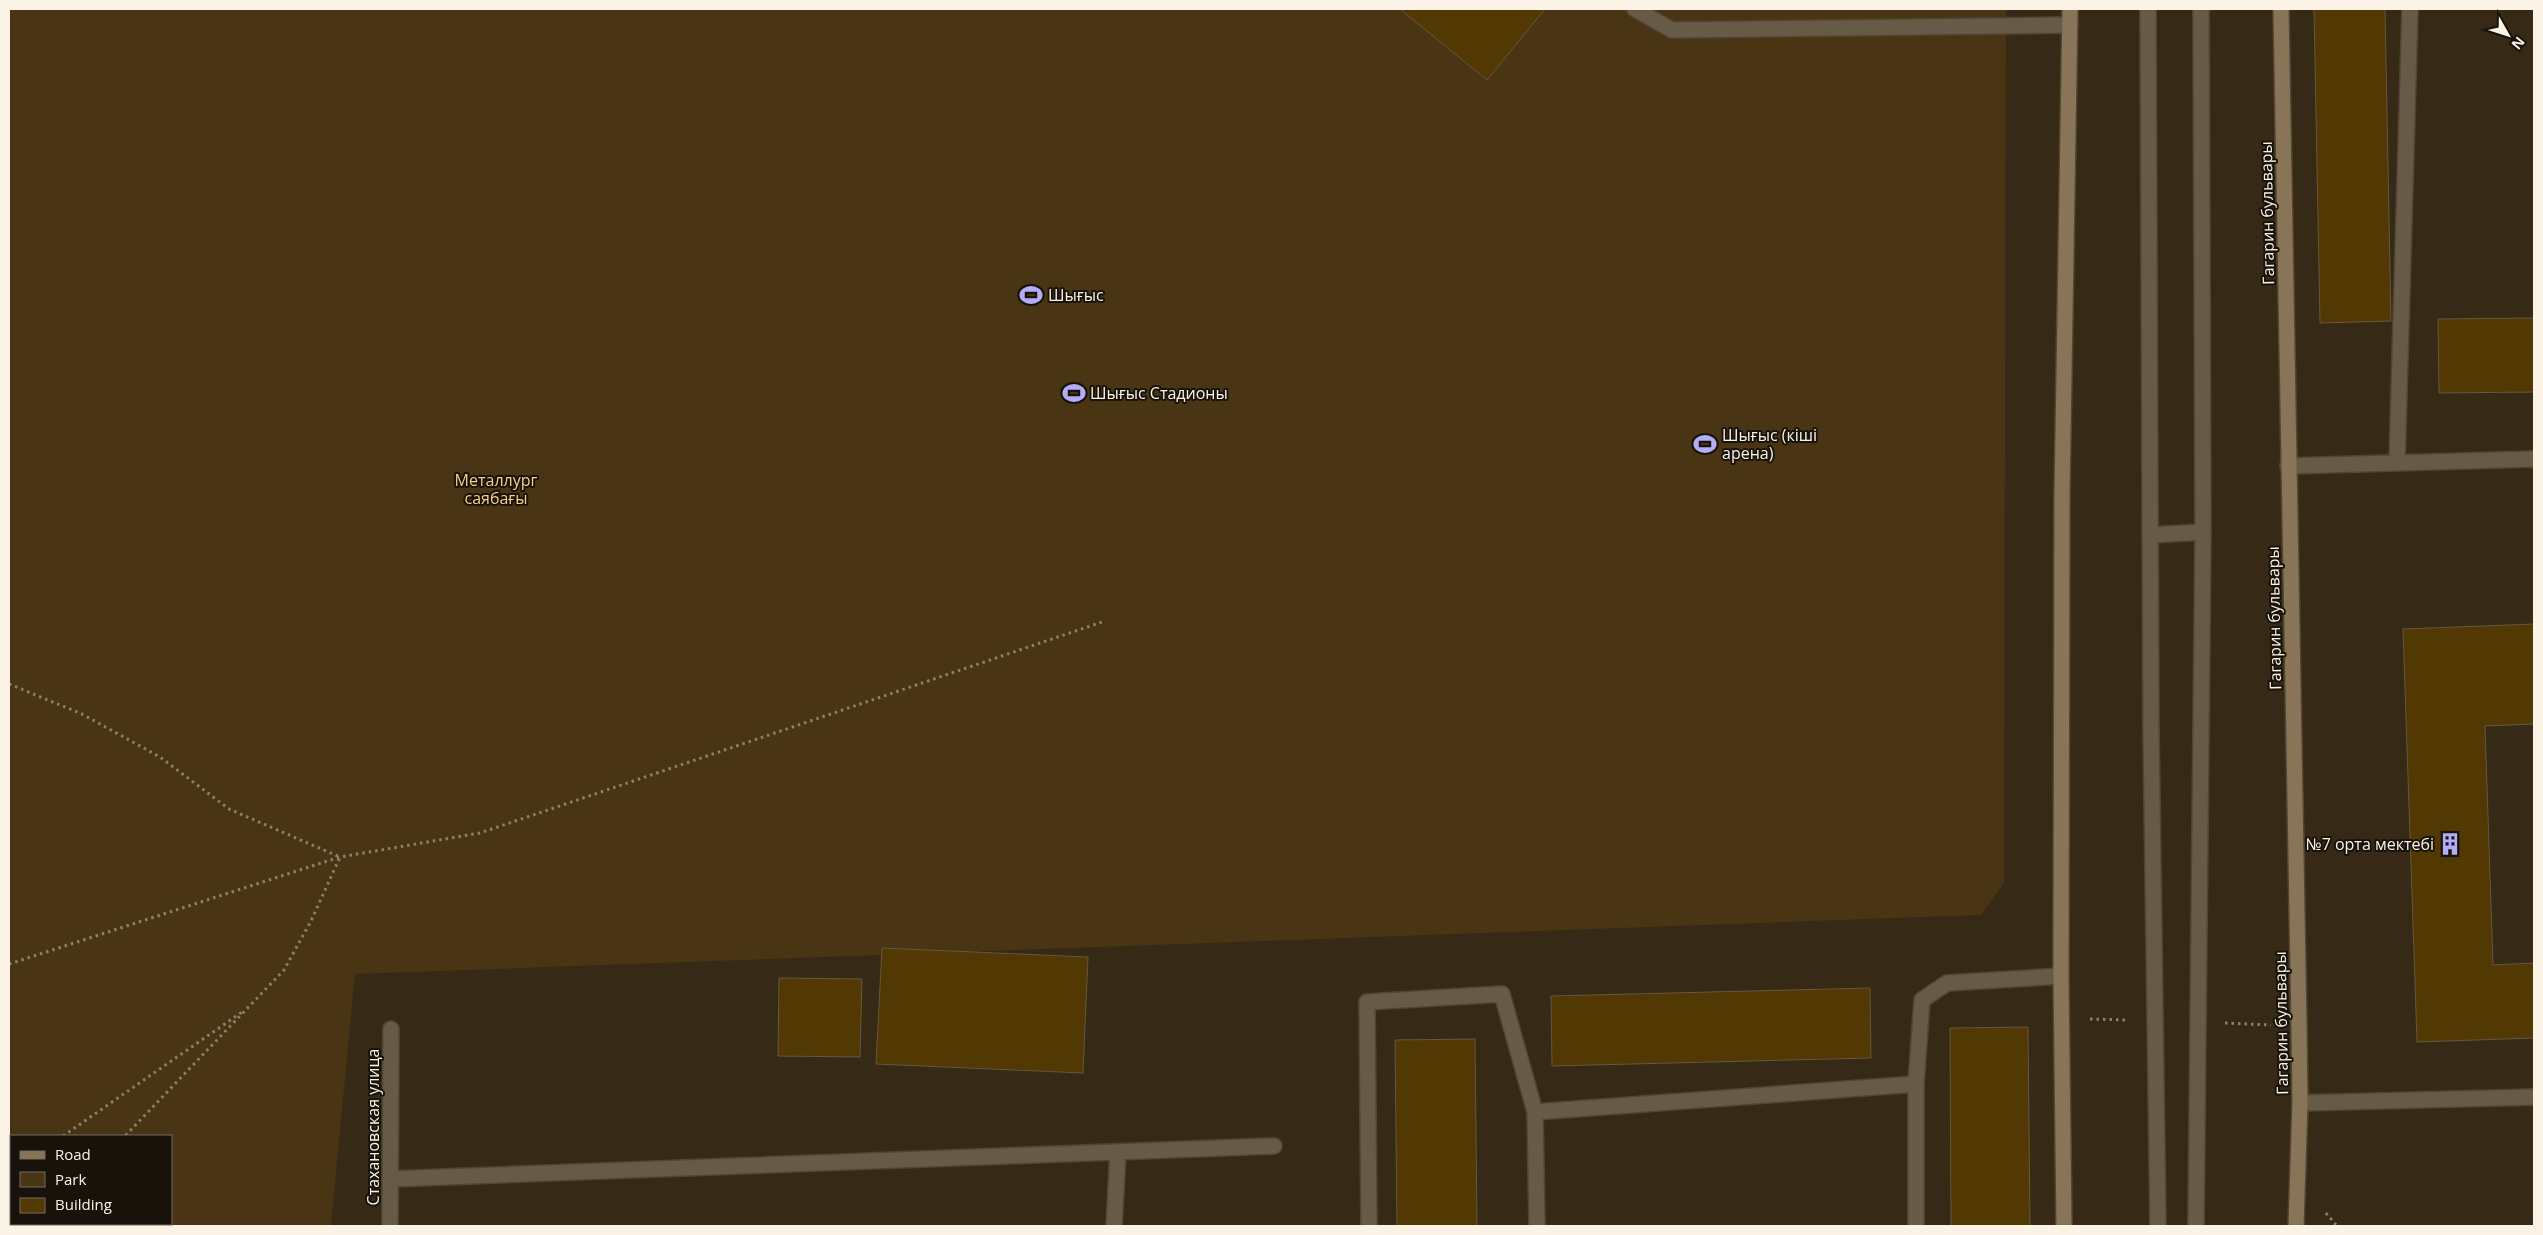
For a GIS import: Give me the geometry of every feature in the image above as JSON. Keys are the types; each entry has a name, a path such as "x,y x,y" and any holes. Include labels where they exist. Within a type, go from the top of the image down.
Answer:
{"main road":[{"path":"2064,1226 2061,976 2062,496 2070,9"},
{"name":"Гагарин бульвары","path":"2282,9 2288,466 2300,1103 2296,1226"}],"street":[{"path":"1635,9 1672,30 2070,25"},
{"path":"2148,9 2151,730 2158,1226"},
{"path":"2196,1226 2203,532 2201,9"},
{"path":"2397,463 2410,9"},
{"path":"2288,466 2534,459"},
{"path":"2151,534 2203,532"},
{"path":"1916,1226 1916,1084 1922,1000 1947,983 2061,976"},
{"path":"1369,1226 1367,1002 1502,994 1535,1112 1537,1226"},
{"name":"Стахановская улица","path":"390,1226 391,1029"},
{"path":"1535,1112 1916,1084"},
{"path":"2300,1103 2534,1097"},
{"path":"390,1179 1274,1146"},
{"path":"1114,1226 1118,1152"}],"path":[{"path":"9,964 340,857 480,833 1102,622"},
{"path":"9,684 82,714 160,757 229,809 340,857"},
{"path":"126,1135 284,970 311,921 340,857"},
{"path":"64,1135 249,1007"}],"green space":[{"name":"Металлург саябағы","path":"9,9 2006,9 2004,883 1981,915 355,974 331,1226 9,1226"}],"building":[{"path":"1400,9 1545,9 1487,80"},
{"path":"2314,9 2385,9 2391,321 2320,323"},
{"path":"2534,318 2534,392 2439,393 2438,319"},
{"name":"№7 орта мектебі","path":"2534,624 2534,724 2485,726 2493,965 2534,963 2534,1038 2417,1042 2403,629"},
{"path":"882,948 1088,957 1083,1073 876,1064"},
{"path":"779,978 862,979 860,1057 778,1056"},
{"path":"1870,988 1871,1058 1552,1066 1551,996"},
{"path":"2028,1027 2030,1226 1951,1226 1950,1028"},
{"path":"1475,1039 1477,1226 1397,1226 1395,1040"}],"place":[{"name":"Шығыс","path":"1031,295"},
{"name":"Шығыс Стадионы","path":"1074,393"},
{"name":"Шығыс (кіші арена)","path":"1705,444"},
{"name":"№7 орта мектебі","path":"2450,844"}]}
